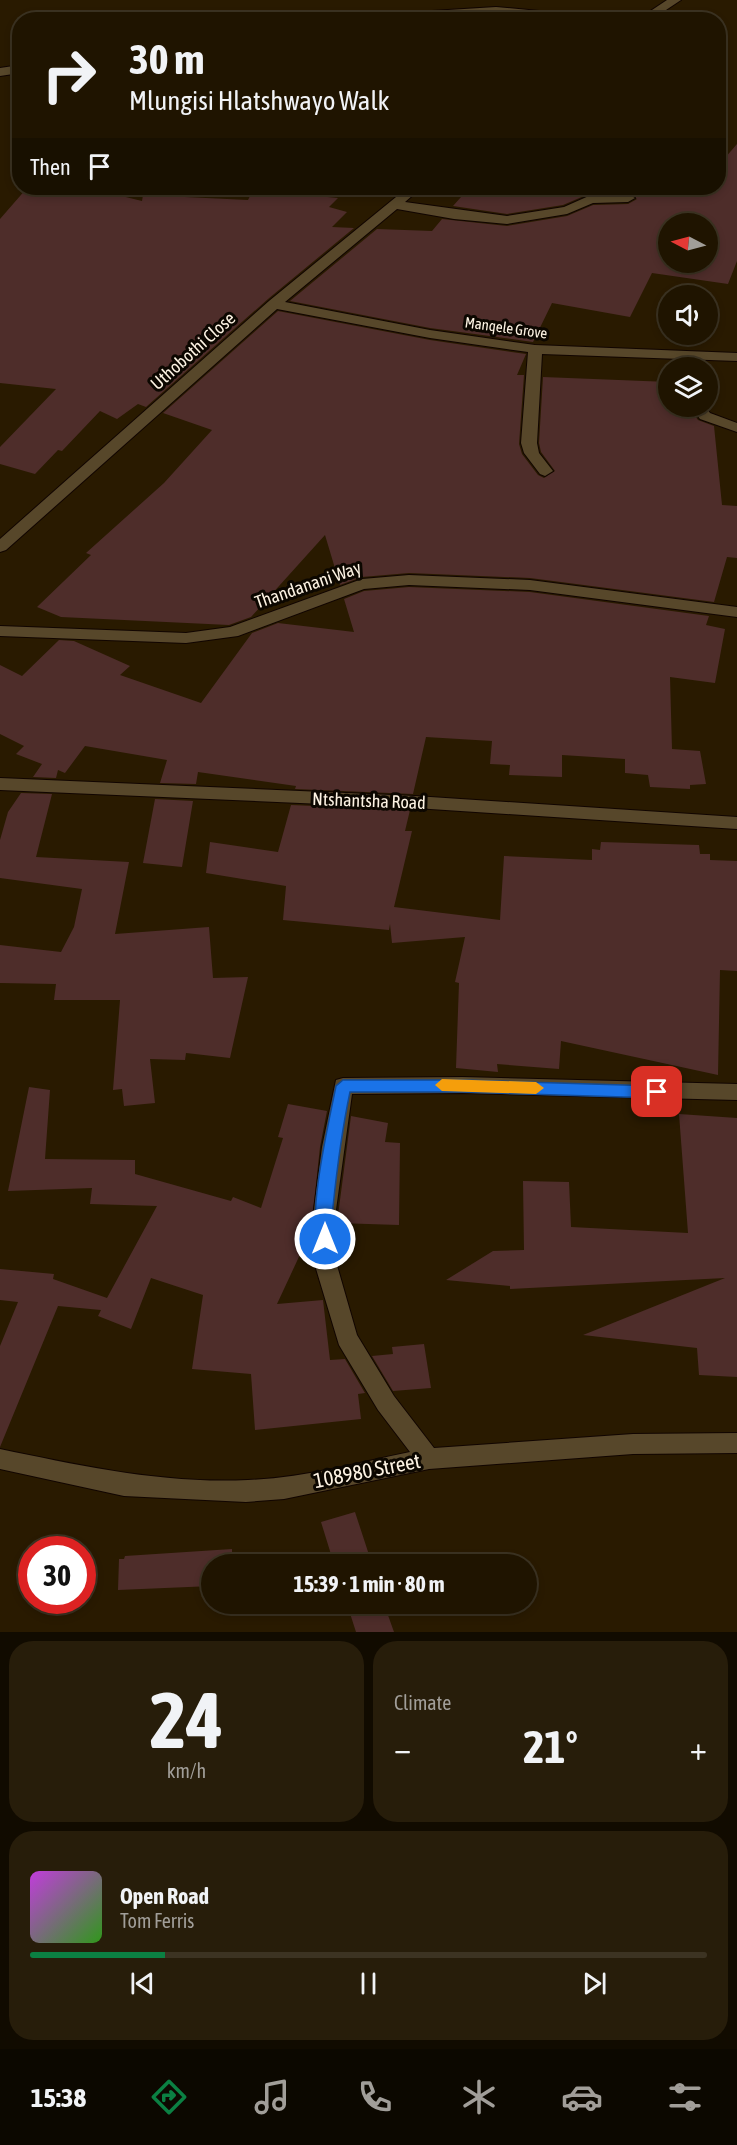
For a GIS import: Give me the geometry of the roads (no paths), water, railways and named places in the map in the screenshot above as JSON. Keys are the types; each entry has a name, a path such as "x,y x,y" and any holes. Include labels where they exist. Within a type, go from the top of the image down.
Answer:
{"street":[{"path":"655,12 675,0"},
{"path":"438,12 489,4 534,12"},
{"name":"Uthobothi Close","path":"0,547 274,304 404,195"},
{"path":"392,204 454,215 507,220 567,210 591,199 628,198"},
{"name":"Manqele Grove","path":"274,304 430,334 535,349 658,359"},
{"path":"535,349 529,444 532,453 545,471"},
{"name":"Manqele Grove","path":"718,359 737,357"},
{"path":"708,417 737,428"},
{"name":"Thandanani Way","path":"0,631 186,638 212,636 232,632 362,584 409,580 530,585 737,612"},
{"name":"Ntshantsha Road","path":"0,784 415,802 737,823"},
{"path":"429,1459 386,1403 346,1338 325,1262 324,1217 332,1147 343,1086 462,1086 737,1092"},
{"name":"108980 Street","path":"0,1459 124,1485 246,1491 284,1488 429,1459 633,1444 737,1443"}]}
